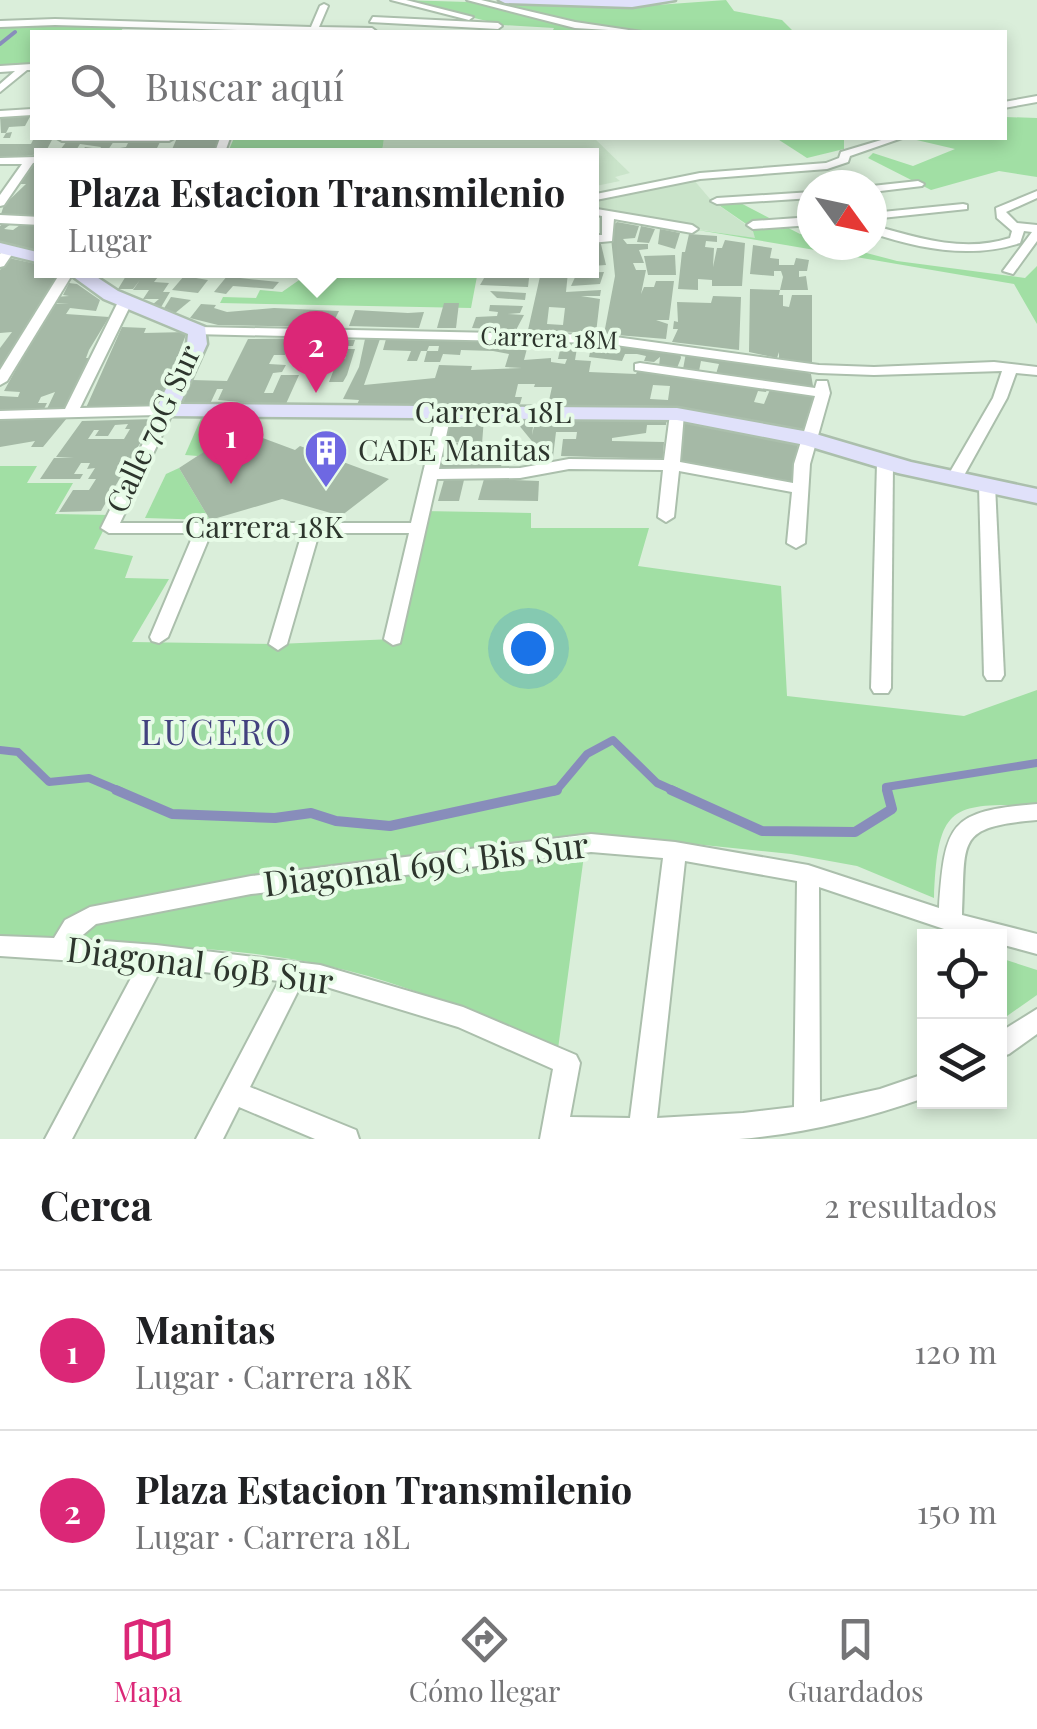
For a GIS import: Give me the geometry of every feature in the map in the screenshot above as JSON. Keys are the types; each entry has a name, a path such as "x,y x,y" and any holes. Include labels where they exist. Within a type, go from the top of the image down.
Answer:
{"street":[{"path":"395,0 498,30"},
{"path":"471,0 575,25 620,30"},
{"path":"509,0 667,0"},
{"path":"313,30 324,6"},
{"path":"0,24 260,30"},
{"path":"323,30 372,25 498,30"},
{"path":"0,68 28,68"},
{"path":"0,88 28,68"},
{"path":"1007,104 1037,99"},
{"path":"0,114 30,112"},
{"path":"599,196 684,178 827,166 844,160 847,140"},
{"path":"845,154 890,140"},
{"path":"0,162 34,160"},
{"path":"0,204 34,162"},
{"path":"778,171 797,184"},
{"path":"887,187 918,184"},
{"path":"717,200 797,195"},
{"path":"887,232 973,248 1000,246 1016,240 1019,234 1000,210 1035,195"},
{"path":"887,214 963,206"},
{"path":"599,213 692,229"},
{"path":"599,238 608,238 608,214"},
{"path":"0,219 34,221"},
{"path":"753,226 797,222"},
{"path":"1009,271 1037,231 1014,226"},
{"path":"3,254 34,257"},
{"path":"0,382 66,278"},
{"name":"Carrera 18M","path":"85,278 126,302 198,331 601,338 819,369 1037,371"},
{"path":"70,414 126,302"},
{"name":"Calle 70G Sur","path":"108,528 167,410 198,331"},
{"path":"640,367 823,394"},
{"path":"954,479 1000,398 1010,368"},
{"path":"796,544 809,438 823,394 819,369"},
{"name":"Carrera 18L","path":"0,415 167,410 677,414 809,438 885,462 1037,496"},
{"path":"393,640 444,414"},
{"path":"666,517 677,414"},
{"path":"881,688 885,462"},
{"path":"430,474 520,473 569,464 673,466 801,488"},
{"path":"987,486 994,674"},
{"name":"Carrera 18K","path":"108,528 418,528"},
{"path":"159,637 205,528"},
{"path":"278,644 312,528"},
{"path":"950,921 956,852 962,832 974,820 1037,812"},
{"name":"Diagonal 69C Bis Sur","path":"60,948 73,927 90,916 251,885 591,842 675,851 808,874 950,921 1037,944"},
{"path":"642,1133 675,851"},
{"path":"806,1118 808,874"},
{"name":"Diagonal 69B Sur","path":"0,946 156,955 320,974 463,1018 566,1063 554,1134"},
{"path":"58,1139 156,955"},
{"path":"209,1139 296,972"},
{"path":"1007,1041 1037,1020"},
{"path":"554,1134 642,1133 806,1118 917,1088"},
{"path":"232,1092 346,1139"}],"shaded area":[{"path":"384,140 596,140 630,173 615,177 620,181 599,185 599,148 383,148"},
{"path":"693,179 710,199 752,229 756,239 599,212 599,199"}],"green space":[{"path":"401,0 629,7 726,0 734,11 782,20 792,30 553,30 503,25"},
{"path":"0,27 124,27 30,30 30,66 0,67"},
{"path":"1007,117 1037,118 1037,177 999,171 931,190 868,158 873,153 913,166 955,149 917,140 1007,140"},
{"path":"233,140 384,140 383,148 230,148"},
{"path":"779,140 844,140 844,149 807,158"},
{"path":"729,197 797,232 797,247 692,229 755,238 752,228 710,199"},
{"path":"887,258 1025,278 1037,266 1037,324 1014,284 873,260"},
{"path":"302,278 477,278 471,308 220,303 223,297 256,298 260,290 282,292"},
{"path":"202,416 239,429 198,456 185,455"},
{"path":"0,466 37,466 27,483 73,483 55,514 111,515 94,549 133,556 125,578 169,579 132,642 278,644 393,639 422,511 531,513 531,528 649,528 638,566 781,586 787,696 964,716 1037,690 1037,806 984,806 954,817 939,845 934,898 857,866 791,854 587,833 558,1049 416,992 358,973 287,958 206,949 0,941"},
{"path":"179,468 210,520 145,518 166,474"},
{"path":"1007,960 1037,970 1037,995 1007,1016"}],"building":[{"path":"30,113 25,126 9,127 1,133 0,115"},
{"path":"33,140 52,140 48,148 34,148 34,155 0,160 0,144 31,144"},
{"path":"161,140 157,148 120,148 129,141"},
{"path":"176,140 219,140 216,148 173,148"},
{"path":"67,141 114,141 109,148 80,144 77,148 62,148"},
{"path":"34,165 34,218 0,217 4,205 26,184 20,184"},
{"path":"617,222 639,226 635,238 623,239 627,244 648,244 648,249 639,250 644,263 633,263 636,270 646,270 641,294 644,287 654,287 656,281 674,281 669,320 656,320 668,324 666,339 604,334 615,276 610,228"},
{"path":"11,224 4,229 13,230 20,225 34,226 34,251 0,244 0,226"},
{"path":"641,226 655,229 649,243 637,242"},
{"path":"660,229 680,233 675,249 658,244"},
{"path":"689,234 717,236 717,242 706,241 705,247 714,248 713,267 717,248 722,248 725,240 745,243 742,286 712,286 712,280 698,279 698,290 678,289 682,252"},
{"path":"599,240 600,240 606,265 599,266"},
{"path":"753,245 772,248 770,258 779,259 779,265 794,265 796,258 809,260 807,271 799,271 799,277 806,276 808,290 780,290 781,271 774,271 774,276 750,274"},
{"path":"675,255 676,275 648,275 644,256"},
{"path":"9,258 34,263 34,278 57,278 0,372 0,348 12,332 0,333 0,270"},
{"path":"599,272 604,272 600,284 571,286 575,278 599,278"},
{"path":"125,278 157,278 154,282 169,283 163,292 170,292 160,309 152,305 159,299 143,299 149,290 133,290 140,280 133,289 118,289"},
{"path":"182,278 208,280 198,293 172,290"},
{"path":"225,278 279,282 273,289 233,286 226,294 214,292"},
{"path":"484,278 529,278 528,287 480,285"},
{"path":"540,278 567,278 566,292 601,290 600,296 581,296 600,299 596,333 528,330","holes":["549,307 565,308 563,325 547,324"]},
{"path":"69,283 100,300 96,311 70,308 66,314 109,317 89,350 86,358 90,358 65,411 46,411 55,392 41,397 38,403 47,403 43,411 0,410 0,396 18,397 20,392 4,391 52,304 69,304 49,303 54,297 69,296 63,295"},
{"path":"750,289 780,290 783,306 789,307 792,295 812,295 812,364 779,358 779,352 777,358 749,352"},
{"path":"490,291 526,293 525,300 497,298"},
{"path":"713,296 741,297 739,350 672,342 678,329 673,329 674,321 678,322 677,302 711,303"},
{"path":"171,297 191,300 174,314 163,310"},
{"path":"444,303 459,303 456,328 437,328"},
{"path":"201,304 216,305 214,308 227,312 274,308 339,311 331,327 218,325 190,318"},
{"path":"490,305 523,306 520,313 508,314 524,315 516,330 472,328 476,317 497,316 498,312 489,311"},
{"path":"355,310 424,312 419,328 349,326"},
{"path":"122,327 146,328 144,333 187,332 157,410 85,410"},
{"path":"248,339 355,340 353,346 342,346 340,354 326,353 320,371 302,371 310,347 289,346 285,355 274,355 269,364 286,365 282,372 273,373 264,393 273,393 281,375 299,375 285,406 218,400 223,389 217,389 210,404 186,404 182,400 192,380 227,381"},
{"path":"365,339 380,339 364,385 435,378 439,365 472,366 471,370 522,368 505,367 509,354 493,351 461,350 460,355 443,354 440,362 424,362 427,351 421,351 417,361 407,361 411,351 383,350 386,339 529,341 524,360 551,358 551,362 565,364 567,359 558,359 562,341 578,342 575,360 591,361 589,372 636,374 638,370 768,387 766,392 758,391 754,402 764,404 771,387 819,394 806,430 667,406 548,405 552,387 534,387 535,384 518,384 515,397 522,397 520,404 356,407 359,400 343,399 359,367","holes":["653,385 670,386 668,400 650,399"]},
{"path":"592,342 680,352 681,358 677,368 659,366 660,357 654,362 644,361 646,356 637,354 625,354 622,361 589,357"},
{"path":"348,349 355,349 343,382 329,382 338,359 345,359"},
{"path":"686,353 802,371 811,374 813,386 820,387 820,391 716,374 719,364 701,361 699,371 683,369"},
{"path":"67,418 43,447 31,447 35,441 0,447 0,419"},
{"path":"484,418 482,444 518,446 518,455 502,455 501,469 435,469 438,444 464,442 443,442 446,420"},
{"path":"513,418 534,418 532,435 536,418 666,418 666,425 647,425 646,433 612,438 664,442 663,459 561,456 563,439 576,439 577,432 556,432 553,457 545,457"},
{"path":"154,419 101,511 59,512 73,490 89,490 96,479 88,479 95,468 87,469 90,463 81,463 74,474 83,474 80,479 40,479 54,458 74,458 56,457 82,421","holes":["128,424 125,429 130,429 124,439 88,439 94,430 99,430 95,436 108,436 115,425"]},
{"path":"685,422 798,443 794,483 678,463"},
{"path":"239,429 295,450 300,446 389,479 341,516 282,499 210,520 179,468"},
{"path":"484,479 539,481 538,501 478,500"},
{"path":"444,480 464,480 459,501 438,501"}],"waterway":[{"path":"0,44 15,32"},
{"path":"557,790 587,754 613,740 657,783 677,792"},
{"path":"0,750 18,752 49,782 89,778 122,792"},
{"path":"887,792 886,787 1037,763"},
{"path":"116,790 172,814 275,818 311,813 336,821 390,826 557,790"},
{"path":"551,792 557,790"},
{"path":"671,790 762,831 855,832 892,809 887,790"}],"place":[{"name":"Plaza Estacion Transmilenio","path":"316,393"},
{"name":"Manitas","path":"231,484"},
{"name":"CADE Manitas","path":"326,489"}],"district":[{"name":"LUCERO","path":"217,733"}]}
